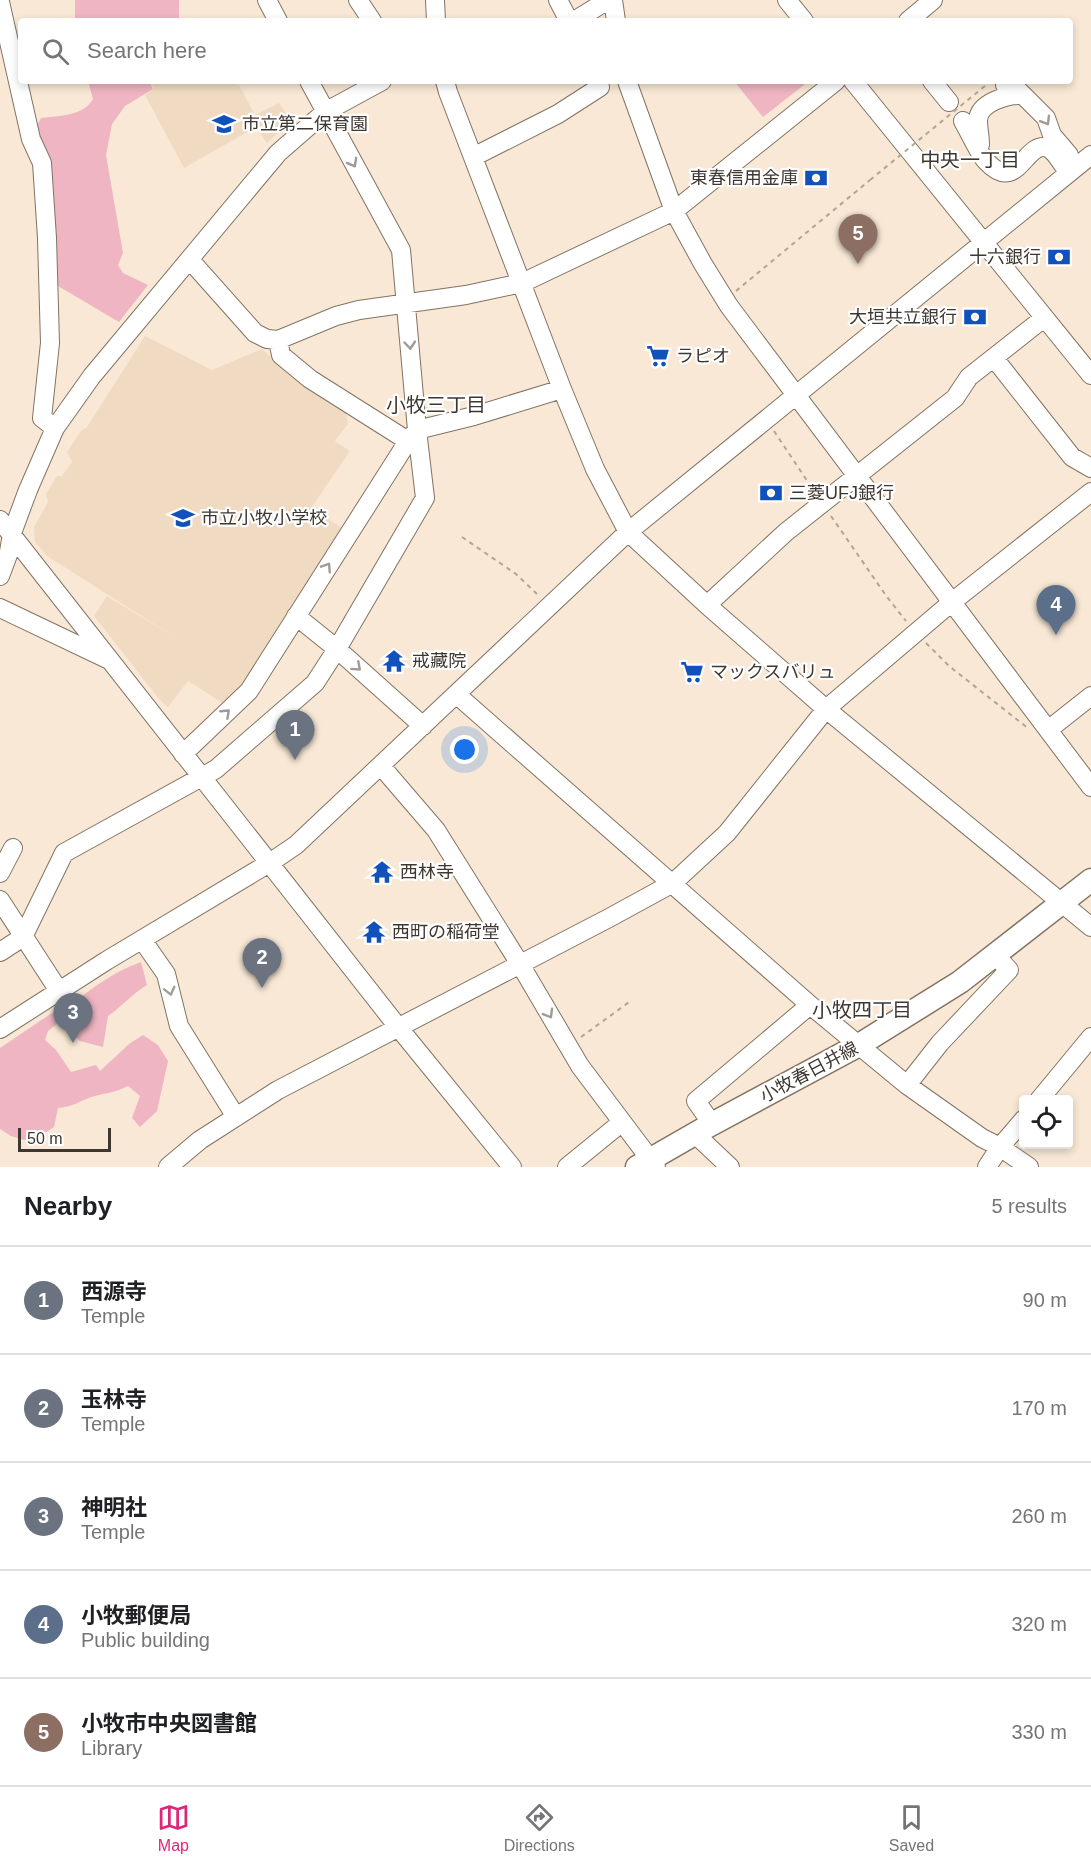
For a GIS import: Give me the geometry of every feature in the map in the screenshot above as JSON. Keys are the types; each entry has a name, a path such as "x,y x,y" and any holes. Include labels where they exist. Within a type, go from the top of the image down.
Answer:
{"main road":[{"name":"小牧春日井線","path":"647,1165 703,1129 859,1046 960,982 1091,880"}],"street":[{"path":"267,0 276,18"},
{"path":"357,0 370,18"},
{"path":"435,0 436,18"},
{"path":"558,0 567,18"},
{"path":"579,18 611,0 615,18"},
{"path":"787,0 802,18"},
{"path":"912,18 933,0"},
{"path":"0,2 18,82"},
{"path":"19,84 31,139 42,163 50,343 42,418 56,428"},
{"path":"0,952 23,937 64,853 203,778 315,683 425,498 413,435 407,304 401,250 311,84"},
{"path":"0,576 9,552 6,526 28,490 56,428 92,376 278,153 325,112 376,84"},
{"path":"446,84 562,389 595,469 628,532 826,709 1091,927"},
{"path":"473,157 558,114 601,84"},
{"path":"628,84 674,211 729,306 1091,787"},
{"path":"190,260 255,333 267,339 278,340 336,316 359,310 407,304 522,283 674,211 832,84"},
{"path":"855,84 1091,375"},
{"path":"934,84 949,102"},
{"path":"1000,84 1023,95 1046,118 1053,135 1079,164"},
{"path":"980,152 978,121 984,109 1004,96 1023,95"},
{"path":"963,120 980,152 992,167 1003,173 1011,172 1042,147 1079,164"},
{"path":"0,1029 296,845 628,532 1079,164"},
{"path":"707,605 786,532 954,398 969,377 1044,318"},
{"path":"278,340 281,355 310,379 413,435"},
{"path":"994,358 1072,457 1091,468"},
{"path":"183,753 249,691 413,435 562,389"},
{"path":"168,1167 200,1140 278,1090 673,883 726,833 826,709 952,602 1091,492"},
{"path":"6,526 398,1026 512,1167"},
{"path":"0,608 111,661"},
{"path":"296,616 337,649 423,726"},
{"path":"456,694 859,1046 907,1085 982,1138 1029,1167"},
{"path":"1045,726 1091,696"},
{"path":"381,766 436,831 520,964 580,1066 621,1123 647,1165"},
{"path":"0,873 13,848"},
{"path":"0,900 59,991"},
{"path":"143,940 166,974 179,1026 236,1117"},
{"path":"907,1085 940,1043 1009,970 995,955"},
{"path":"730,1167 703,1129 696,1101 810,1005"},
{"path":"1043,1095 1091,1037"},
{"path":"567,1167 621,1123"},
{"path":"987,1167 1019,1124"}],"path":[{"path":"731,295 870,180 997,84"},
{"path":"766,419 887,597 916,633 949,666 1028,730 1045,726"},
{"path":"462,537 516,574 549,606"},
{"path":"568,1046 632,1000"}],"shaded area":[{"path":"75,0 179,0 179,18 75,18"},
{"path":"89,84 150,84 153,89 125,106 112,124 106,155 123,253 118,265 123,273 148,285 119,322 53,283 33,133 41,118 77,112 89,105 93,99"},
{"name":"市立第二保育園","path":"152,84 239,84 255,115 279,103 291,121 267,143 256,127 184,168 145,95 154,89"},
{"path":"736,84 805,84 763,117"},
{"name":"市立小牧小学校","path":"145,336 212,370 262,349 326,401 345,408 348,424 335,441 350,451 311,508 345,530 245,687 226,705 188,681 168,707 94,616 107,596 176,638 47,556 35,542 34,527 48,502 46,494 57,476 62,476 72,462 67,452 81,431 87,427"},
{"path":"141,962 147,985 108,1016 103,1047 80,1041 69,1030 70,1014 48,1031 45,1040 56,1050 71,1072 96,1065 100,1071 129,1044 143,1035 158,1045 168,1061 157,1111 140,1127 132,1118 140,1096 128,1086 58,1108 54,1127 31,1142 11,1136 0,1129 0,1048 58,1009 65,1009 111,977"}],"place":[{"name":"市立第二保育園","path":"224,124"},
{"name":"東春信用金庫","path":"816,178"},
{"name":"十六銀行","path":"1059,257"},
{"name":"小牧市中央図書館","path":"858,264"},
{"name":"大垣共立銀行","path":"975,317"},
{"name":"ラピオ","path":"658,356"},
{"name":"三菱UFJ銀行","path":"771,493"},
{"name":"市立小牧小学校","path":"183,518"},
{"name":"小牧郵便局","path":"1056,635"},
{"name":"戒藏院","path":"394,661"},
{"name":"マックスバリュ","path":"692,672"},
{"name":"西源寺","path":"295,760"},
{"name":"西林寺","path":"382,872"},
{"name":"西町の稲荷堂","path":"374,932"},
{"name":"玉林寺","path":"262,988"},
{"name":"神明社","path":"73,1043"}],"district":[{"name":"中央一丁目","path":"970,160"},
{"name":"小牧三丁目","path":"436,405"},
{"name":"小牧四丁目","path":"862,1010"}]}
